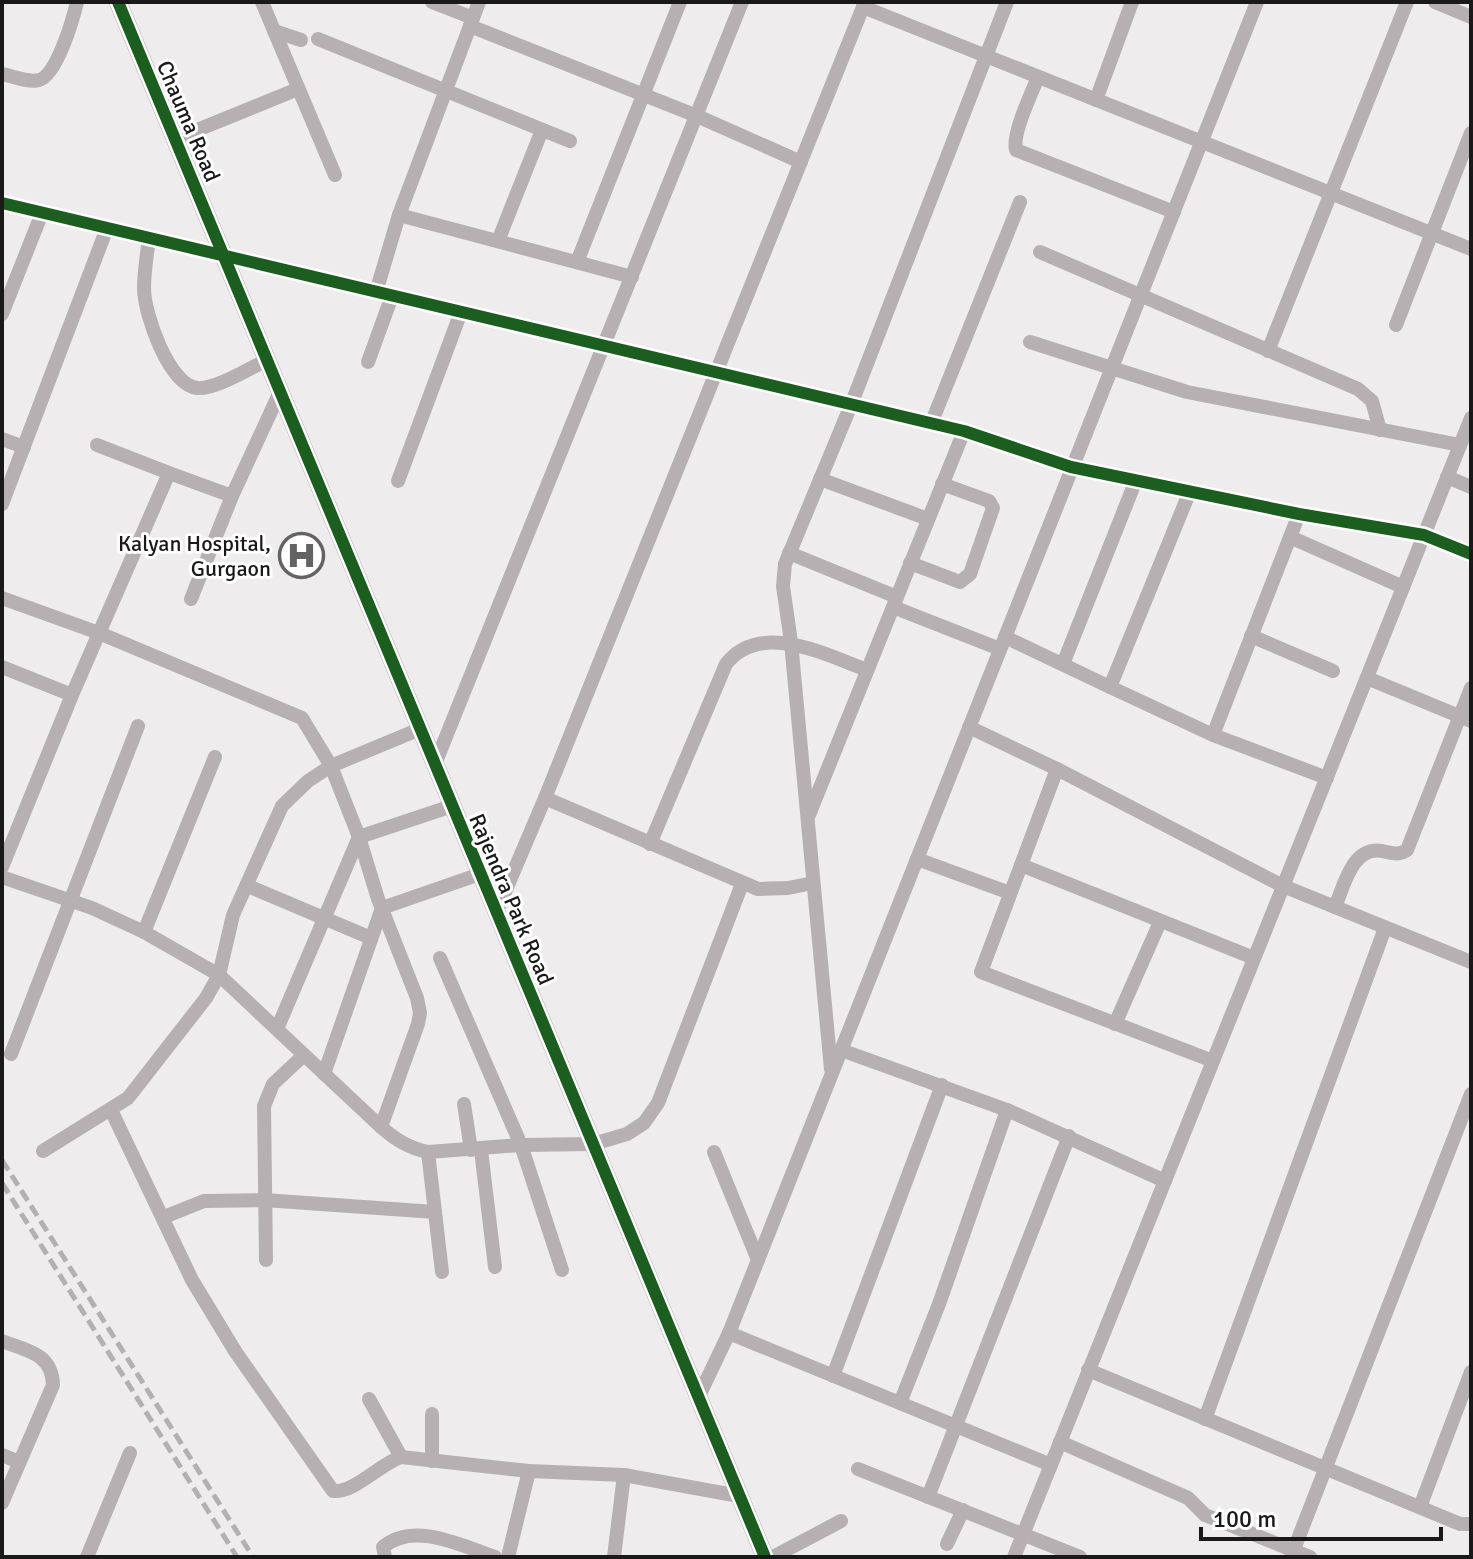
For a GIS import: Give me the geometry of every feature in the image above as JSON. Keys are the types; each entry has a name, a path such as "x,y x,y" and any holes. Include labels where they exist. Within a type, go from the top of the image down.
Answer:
{"street":[{"path":"2,74 30,81 41,80 50,72 66,39 77,2"},
{"name":"Chauma Road","path":"118,2 223,255"},
{"path":"262,2 335,175"},
{"path":"271,25 276,2"},
{"path":"432,2 472,22 801,162"},
{"path":"376,292 399,215 479,2"},
{"path":"577,262 680,2"},
{"path":"435,764 742,2"},
{"path":"832,1075 783,586 789,553 851,405 1007,2"},
{"path":"1096,100 1132,2"},
{"path":"698,1398 729,1333 1257,2"},
{"path":"1268,351 1407,2"},
{"path":"1435,2 1471,17"},
{"path":"496,913 864,5 1471,249"},
{"path":"271,25 301,40"},
{"path":"318,39 570,141"},
{"path":"1038,77 1017,134 1016,150 1174,212"},
{"path":"175,139 298,89"},
{"path":"498,241 542,130"},
{"path":"1396,325 1471,133"},
{"path":"931,424 1020,202"},
{"path":"2,203 964,431 1071,467 1299,514 1424,535 1471,554"},
{"path":"2,314 42,213"},
{"path":"399,215 632,277"},
{"path":"2,504 107,228"},
{"path":"149,238 144,289 148,316 172,370 184,383 199,388 218,383 267,360"},
{"path":"1040,252 1358,389 1372,401 1380,430"},
{"name":"Rajendra Park Road","path":"223,255 765,1557"},
{"path":"368,362 392,296"},
{"path":"398,481 461,312"},
{"path":"1030,342 1187,392 1460,445"},
{"path":"191,599 232,496 280,392"},
{"path":"1014,1557 1471,418"},
{"path":"807,819 964,431"},
{"path":"2,439 24,447"},
{"path":"97,445 232,496"},
{"path":"2,867 72,695 169,473"},
{"path":"1447,477 1471,487"},
{"path":"820,479 928,519"},
{"path":"1063,664 1136,480"},
{"path":"910,563 960,582 970,574 993,508 989,501 942,484"},
{"path":"1110,687 1190,491"},
{"path":"1213,735 1299,514"},
{"path":"1290,537 1403,587"},
{"path":"789,553 895,602 1063,664 1213,735 1327,778"},
{"path":"2,598 99,633 302,718 331,766 420,1013 381,1127"},
{"path":"1251,636 1333,671"},
{"path":"650,844 726,664 741,648 791,642 867,670"},
{"path":"2,667 72,695"},
{"path":"1367,678 1465,719"},
{"path":"1335,907 1351,870 1364,853 1371,850 1401,854 1407,850 1465,719 1471,688"},
{"path":"11,1054 138,726"},
{"path":"969,727 1283,886 1471,962"},
{"path":"43,1151 128,1098 187,1025 219,975 226,937 282,806 308,781 331,766 420,729"},
{"path":"144,932 215,757"},
{"path":"1057,769 981,972 1213,1061"},
{"path":"545,798 742,884 758,889 813,883"},
{"path":"277,1029 359,837 452,806"},
{"path":"917,859 1010,893"},
{"path":"1021,865 1254,958"},
{"path":"382,908 480,874"},
{"path":"2,877 144,932 219,975 381,1127 406,1145 428,1152 521,1145 593,1144 627,1134 644,1123 658,1103 742,884"},
{"path":"248,886 371,938"},
{"path":"324,1074 382,908"},
{"path":"1115,1024 1160,922"},
{"path":"1205,1419 1385,928"},
{"path":"440,958 521,1145 562,1270"},
{"path":"841,1050 1007,1110 1165,1181"},
{"path":"266,1260 264,1106 273,1084 304,1055"},
{"path":"833,1376 942,1085"},
{"path":"1292,1554 1471,1094"},
{"path":"464,1104 476,1150 495,1267"},
{"path":"111,1110 192,1280 235,1351 333,1491 339,1492 401,1457 529,1471 624,1475 739,1496"},
{"path":"900,1403 939,1304 1007,1110"},
{"path":"928,1497 1069,1136"},
{"path":"428,1152 442,1272"},
{"path":"714,1152 758,1260"},
{"path":"164,1217 204,1201 264,1200 435,1212"},
{"path":"729,1333 1051,1465"},
{"path":"2,1341 44,1358 53,1371 53,1385 2,1503"},
{"path":"1088,1370 1460,1524 1471,1524"},
{"path":"1420,1507 1471,1372"},
{"path":"369,1399 401,1457"},
{"path":"432,1414 432,1461"},
{"path":"1060,1442 1184,1495 1205,1515 1292,1554 1310,1557"},
{"path":"87,1557 130,1453"},
{"path":"2,1455 19,1462"},
{"path":"858,1469 1080,1557"},
{"path":"508,1557 529,1471"},
{"path":"614,1557 624,1475"},
{"path":"947,1544 963,1510"},
{"path":"773,1557 841,1521"},
{"path":"385,1557 383,1547 389,1542 415,1536 448,1541 495,1557"}],"railway":[{"path":"2,1160 253,1557"},
{"path":"2,1183 237,1557"}],"cycle path":[{"path":"118,2 765,1557"},
{"path":"2,203 964,431 1071,467 1299,514 1424,535 1471,554"}],"place":[{"name":"Kalyan Hospital, Gurgaon","path":"302,556"}]}
